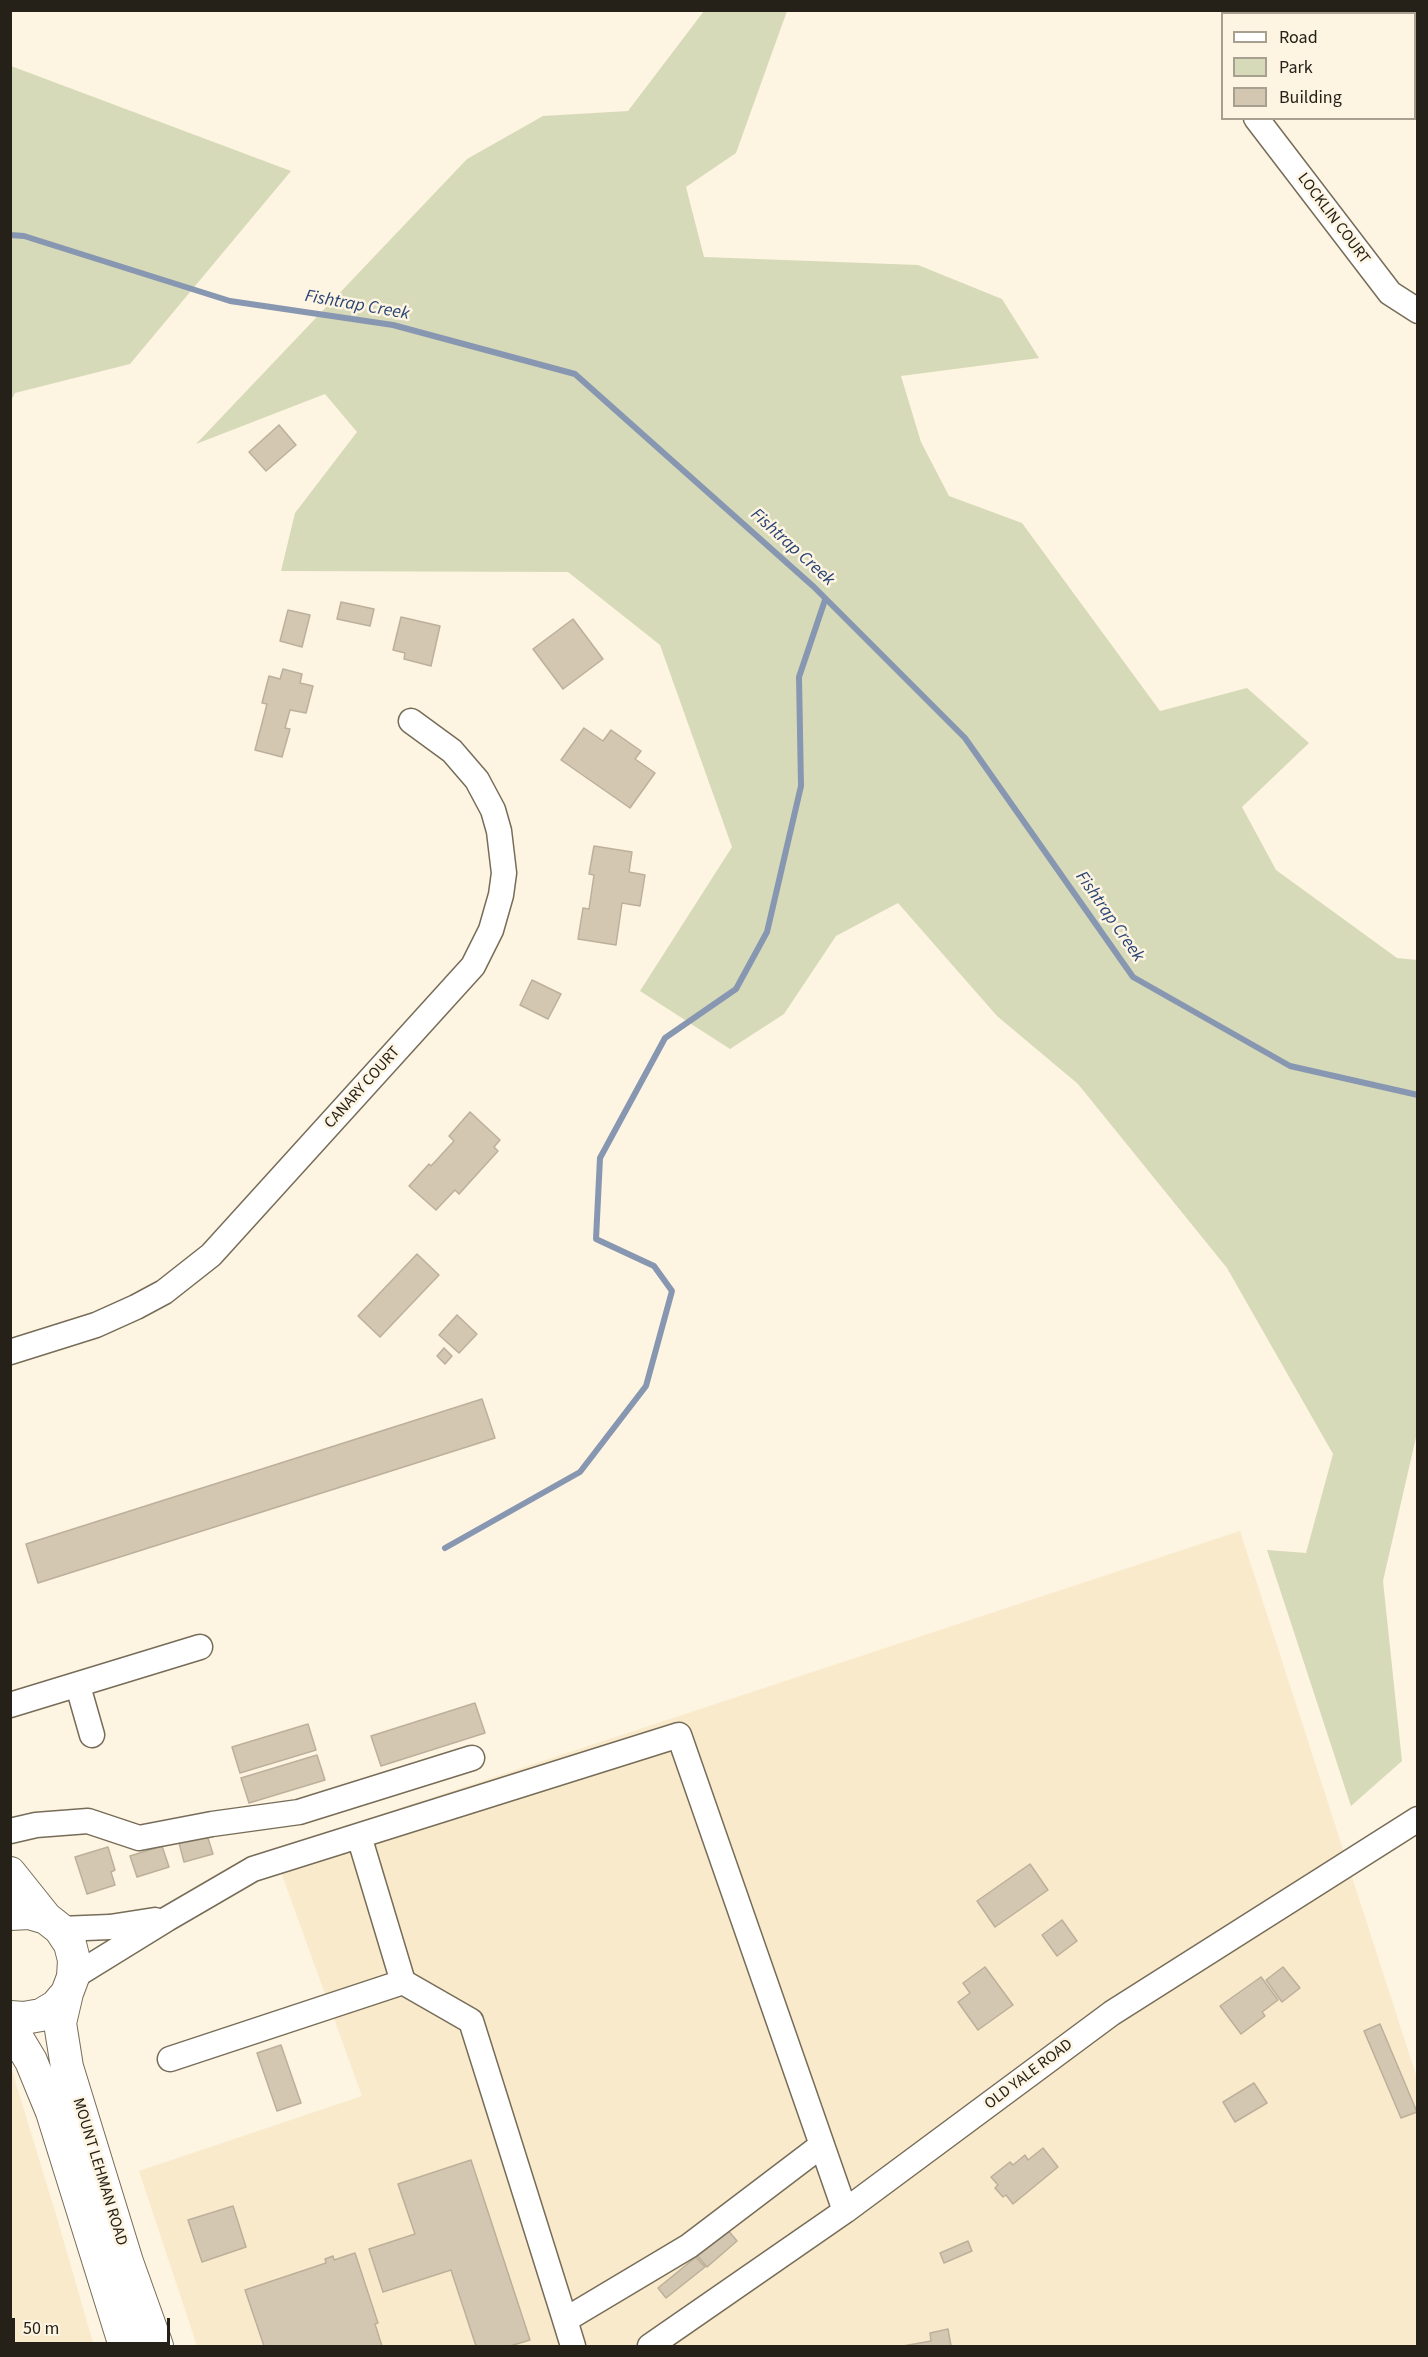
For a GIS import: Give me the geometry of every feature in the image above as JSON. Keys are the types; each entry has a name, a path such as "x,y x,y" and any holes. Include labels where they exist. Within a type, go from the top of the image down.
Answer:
{"main road":[{"path":"10,1873 53,1924"},
{"path":"10,1914 29,1913 53,1924"},
{"name":"MOUNT LEHMAN ROAD","path":"53,1924 70,1944 74,1960 60,2023 67,2067 127,2262 157,2346"},
{"path":"10,2017 24,2018 41,2014 56,2006 70,1985"},
{"name":"MOUNT LEHMAN ROAD","path":"10,2026 31,2061 48,2101 125,2346"}],"street":[{"name":"LOCKLIN COURT","path":"1258,120 1390,293 1418,311"},
{"name":"CANARY COURT","path":"10,1352 96,1325 136,1307 164,1292 211,1255 473,966 491,930 501,895 504,873 494,810 477,780 452,751 411,721"},
{"path":"10,1705 200,1647"},
{"path":"78,1686 92,1735"},
{"path":"70,1985 166,1919 253,1869 679,1735 845,2211"},
{"path":"10,1831 36,1825 88,1821 139,1838 212,1824 299,1812 472,1758"},
{"name":"OLD YALE ROAD","path":"650,2346 845,2211 1112,2013 1418,1819"},
{"path":"359,1836 403,1982 471,2021 573,2346"},
{"path":"53,1924 110,1927 166,1919"},
{"path":"170,2059 403,1982"},
{"path":"565,2320 689,2246 822,2145"}],"shaded area":[{"path":"1240,1531 1417,2078 1417,2346 197,2346 139,2171 362,2096 273,1850"},
{"path":"10,2064 57,2218 94,2346 11,2346"}],"green space":[{"path":"704,11 787,11 736,153 686,187 704,257 918,265 1002,299 1039,358 901,376 921,442 949,496 1022,523 1160,711 1247,688 1309,743 1242,807 1276,870 1397,958 1417,960 1417,1433 1383,1581 1402,1761 1351,1806 1267,1550 1306,1553 1333,1454 1227,1268 1078,1084 997,1016 898,903 836,936 784,1014 730,1049 640,991 732,847 660,645 568,572 281,571 295,513 357,432 325,394 196,444 467,159 543,116 628,111"},
{"path":"11,66 291,171 130,364 15,393 11,401"}],"building":[{"path":"279,425 296,445 266,471 249,452"},
{"path":"341,602 374,609 370,626 337,619"},
{"path":"288,610 310,615 302,647 280,641"},
{"path":"401,617 440,626 431,666 404,659 405,653 393,650"},
{"path":"573,619 603,659 563,689 533,649"},
{"path":"283,669 302,674 300,683 313,686 306,713 290,710 285,728 290,729 282,757 255,750 267,704 262,703 269,676 280,679"},
{"path":"584,728 603,741 611,730 641,751 635,759 655,773 630,808 561,760"},
{"path":"594,846 632,852 629,872 645,875 640,906 622,903 616,945 578,939 583,908 589,909 594,875 589,874"},
{"path":"532,980 561,994 548,1019 520,1005"},
{"path":"470,1112 500,1140 494,1147 498,1151 459,1194 455,1190 436,1210 409,1186 454,1141 449,1136"},
{"path":"417,1254 439,1275 380,1337 358,1316"},
{"path":"457,1315 477,1334 459,1353 439,1335"},
{"path":"444,1348 452,1356 445,1364 437,1356"},
{"path":"482,1399 495,1438 38,1583 26,1544"},
{"path":"475,1703 485,1733 381,1766 371,1736"},
{"path":"308,1724 316,1750 240,1773 232,1747"},
{"path":"317,1755 325,1780 249,1803 241,1778"},
{"path":"207,1835 213,1854 184,1862 179,1843"},
{"path":"162,1846 169,1867 137,1877 130,1856"},
{"path":"108,1847 115,1870 111,1872 115,1885 87,1894 75,1857"},
{"path":"1030,1864 1048,1890 995,1927 977,1901"},
{"path":"1062,1920 1077,1941 1057,1956 1042,1935"},
{"path":"985,1967 1013,2005 978,2030 958,2002 970,1993 963,1983"},
{"path":"1283,1967 1300,1988 1282,2002 1266,1980"},
{"path":"1261,1977 1278,2000 1262,2012 1265,2016 1241,2034 1220,2006"},
{"path":"1380,2024 1417,2112 1401,2118 1364,2031"},
{"path":"281,2045 301,2103 277,2111 257,2053"},
{"path":"1254,2083 1267,2103 1235,2122 1223,2102"},
{"path":"1043,2148 1058,2167 1013,2204 1006,2195 1003,2197 995,2188 998,2185 991,2177 1010,2162 1013,2165 1025,2155 1028,2160"},
{"path":"471,2160 530,2340 510,2346 476,2346 451,2270 383,2292 369,2249 415,2234 398,2184"},
{"path":"233,2206 246,2247 202,2262 188,2220"},
{"path":"727,2229 737,2241 707,2267 696,2254"},
{"path":"968,2241 972,2251 944,2263 940,2253"},
{"path":"355,2253 378,2323 375,2324 382,2346 264,2346 245,2290 326,2263 325,2259 333,2256 334,2260"},
{"path":"696,2257 705,2267 666,2298 658,2288"},
{"path":"948,2329 951,2346 903,2346 931,2341 930,2333"}],"waterway":[{"name":"Fishtrap Creek","path":"10,235 24,236 230,301 393,325 575,374 814,587 965,738 1133,977 1290,1066 1418,1095"},
{"path":"445,1548 580,1472 646,1386 672,1291 654,1266 596,1239 600,1158 665,1038 736,989 767,932 801,786 799,677 825,600"}]}
